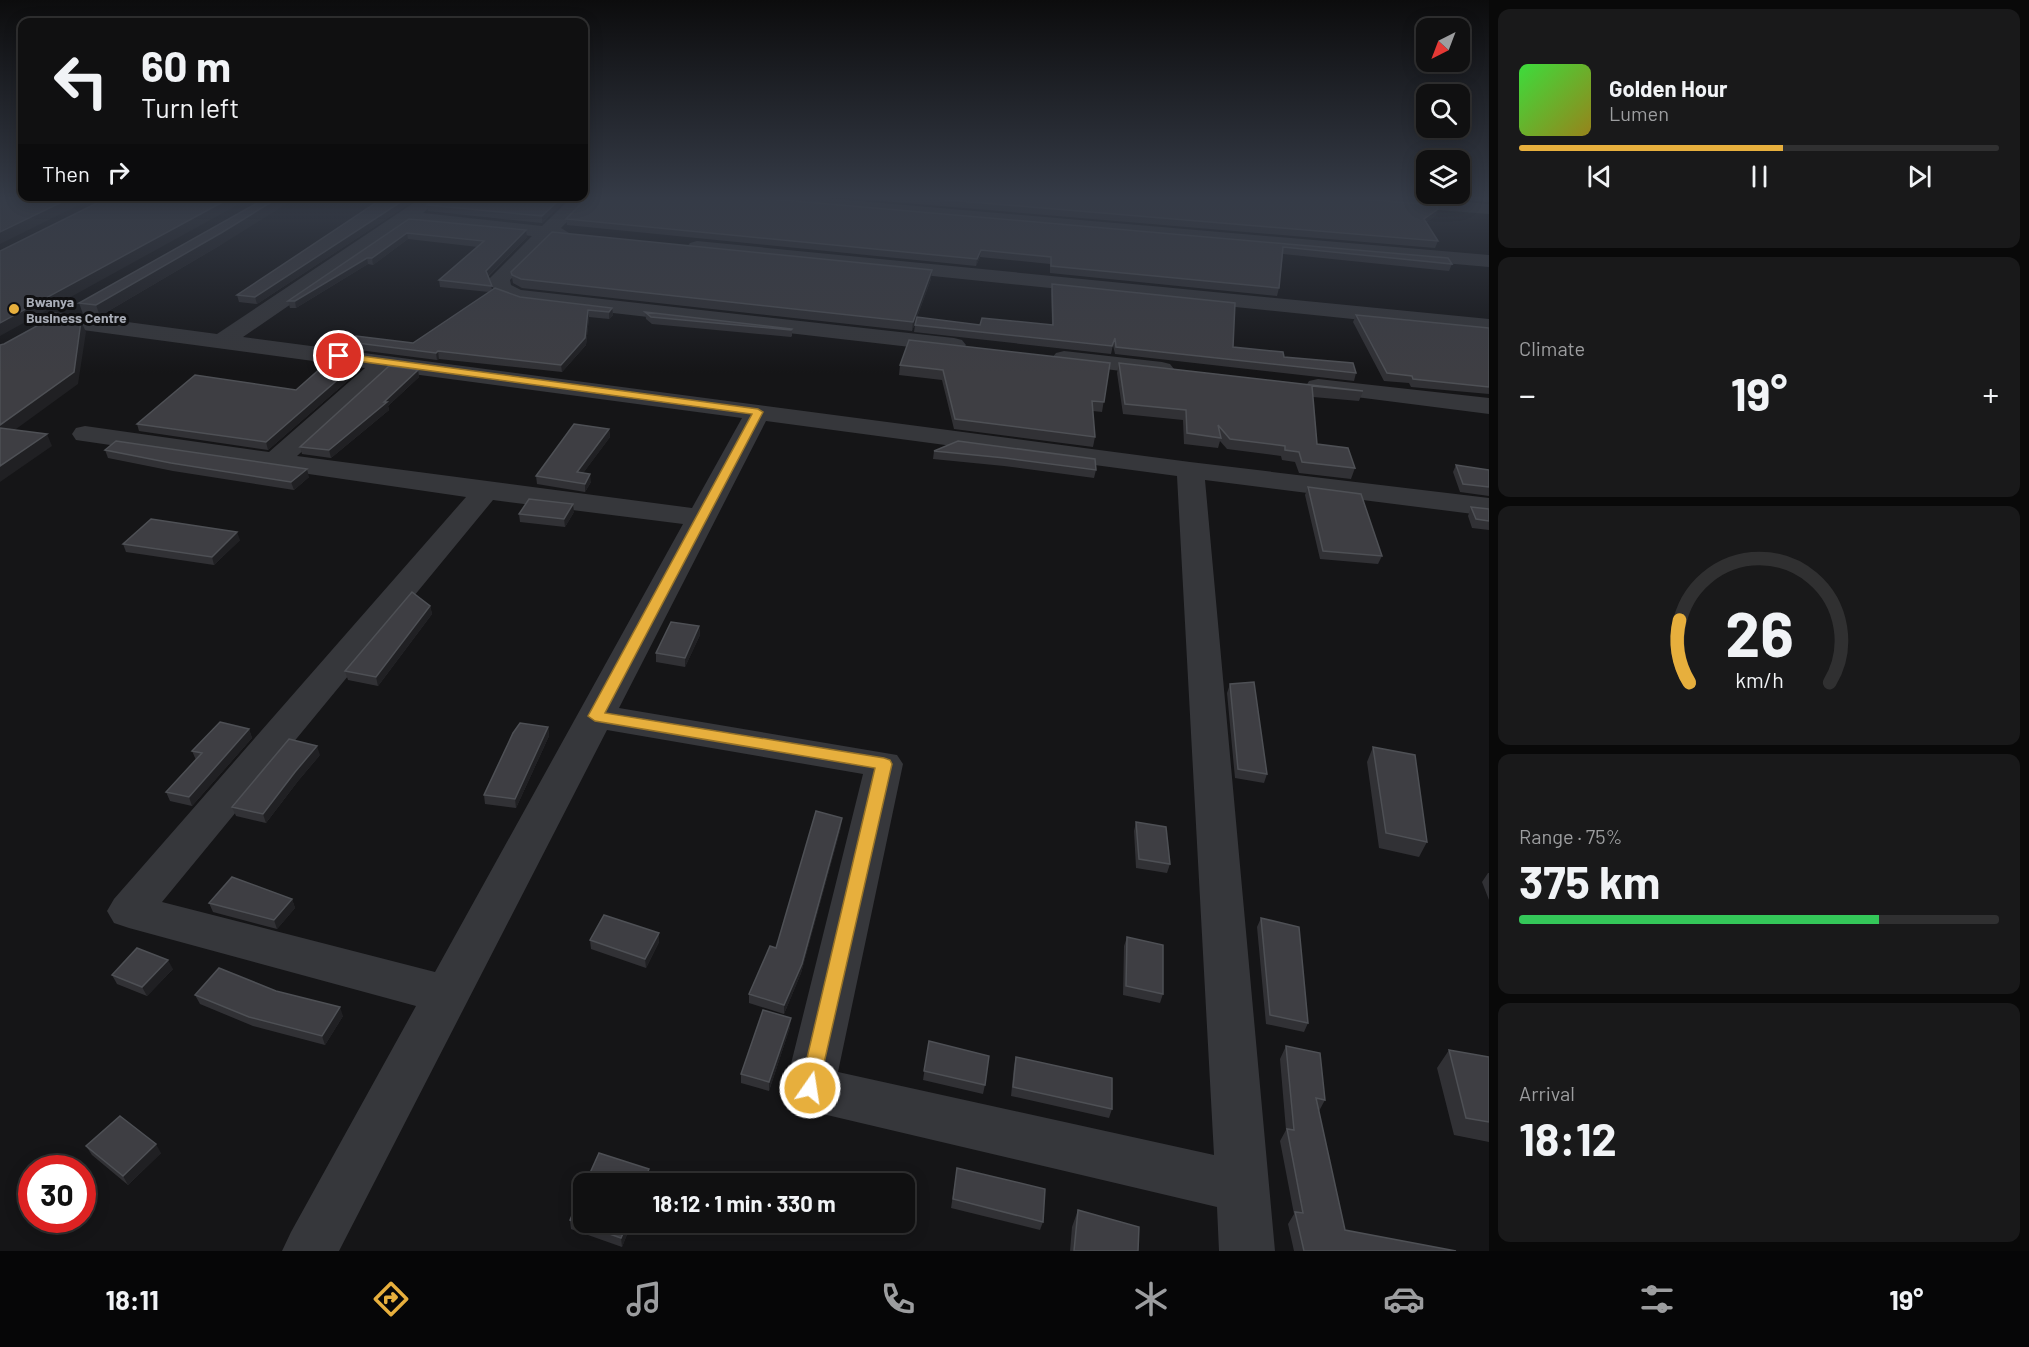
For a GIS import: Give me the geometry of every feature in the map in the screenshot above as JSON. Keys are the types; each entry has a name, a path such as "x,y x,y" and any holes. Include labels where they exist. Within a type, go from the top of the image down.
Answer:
{"street":[{"path":"222,341 348,256"},
{"path":"521,256 499,279 499,285 503,290 521,296 981,348"},
{"path":"797,256 1489,326"},
{"path":"1436,256 1489,261"},
{"path":"84,302 44,324 222,341 1190,470 1489,507"},
{"path":"1040,355 1182,371"},
{"path":"275,461 386,362"},
{"path":"1300,384 1489,406"},
{"path":"310,1251 758,412"},
{"path":"85,434 486,491 701,518"},
{"path":"1190,470 1247,1251"},
{"path":"447,995 129,911 486,491"},
{"path":"595,716 884,764 810,1088 1243,1187"}],"building":[{"path":"0,256 123,256 0,323"},
{"path":"162,256 180,256 96,305 79,303"},
{"path":"295,256 317,256 255,297 237,295"},
{"path":"354,256 374,256 367,258 295,301 288,301"},
{"path":"466,256 500,256 486,271 492,286 439,280"},
{"path":"527,256 796,256 932,270 913,322 521,279 512,275 511,272"},
{"path":"950,256 978,256 977,259"},
{"path":"1045,256 1282,256 1279,288 1051,266 1051,257"},
{"path":"1376,256 1448,258 1452,264"},
{"path":"1052,284 1235,303 1233,347 1283,352 1284,357 1353,363 1356,373 1116,347 1115,338 1112,346 915,325 917,317 980,325 982,318 1053,325"},
{"path":"495,288 520,297 612,308 609,312 588,310 585,338 561,365 349,342 356,336 413,343"},
{"path":"645,312 792,329 651,317"},
{"path":"1356,315 1489,328 1489,387 1413,379 1412,376 1387,373"},
{"path":"53,317 81,321 74,372 0,425 0,345"},
{"path":"909,340 1110,363 1104,402 1092,401 1095,437 955,419 943,370 900,365"},
{"path":"331,359 358,362 266,442 137,424 195,375 296,390"},
{"path":"1119,363 1363,391 1312,386 1317,444 1348,448 1355,468 1302,462 1299,452 1285,450 1285,446 1230,439 1218,425 1221,438 1187,433 1186,410 1125,404"},
{"path":"389,366 418,370 384,402 387,402 329,450 300,447"},
{"path":"574,424 609,429 577,472 590,474 585,484 536,476"},
{"path":"0,428 47,434 0,466"},
{"path":"116,441 307,469 291,482 105,450"},
{"path":"958,441 1095,459 1096,470 934,451"},
{"path":"1456,465 1489,470 1489,487 1463,484"},
{"path":"1308,487 1361,494 1382,556 1323,551"},
{"path":"529,499 573,504 564,519 519,514"},
{"path":"1471,507 1489,509 1489,521 1476,519"},
{"path":"151,519 237,532 212,557 123,544"},
{"path":"412,592 430,606 376,677 345,671"},
{"path":"671,622 699,626 685,658 656,653"},
{"path":"1254,682 1267,774 1238,769 1230,684"},
{"path":"220,722 249,729 189,797 166,792 202,753 192,751"},
{"path":"520,723 548,727 515,799 484,795 513,733"},
{"path":"289,739 317,746 263,814 232,807"},
{"path":"1373,747 1415,755 1427,842 1386,833"},
{"path":"816,811 842,818 802,964 784,1005 749,994 770,946 776,948"},
{"path":"1136,822 1166,827 1170,864 1139,859"},
{"path":"232,877 292,899 274,920 209,903"},
{"path":"604,915 659,933 645,959 590,940"},
{"path":"1261,918 1299,927 1308,1023 1270,1015"},
{"path":"1127,937 1163,945 1163,994 1126,986"},
{"path":"137,948 168,960 142,987 112,975"},
{"path":"219,968 276,991 340,1007 322,1036 249,1017 195,995"},
{"path":"763,1010 791,1018 769,1082 741,1074"},
{"path":"929,1041 989,1056 985,1085 924,1071"},
{"path":"1286,1046 1320,1053 1325,1100 1316,1098 1345,1230 1456,1251 1304,1251 1295,1212 1303,1213 1287,1129 1294,1130"},
{"path":"1449,1050 1489,1057 1489,1122 1466,1118"},
{"path":"1016,1057 1112,1078 1112,1109 1013,1087"},
{"path":"120,1116 156,1144 123,1176 86,1146"},
{"path":"599,1153 649,1169 647,1173 590,1173"},
{"path":"957,1168 1045,1189 1043,1222 953,1199"},
{"path":"1078,1210 1139,1227 1138,1251 1074,1251"},
{"path":"607,1233 623,1233 621,1238"}],"place":[{"name":"Bwanya Business Centre","path":"14,309"}],"route":[{"path":"339,356 758,412 595,716 884,764 810,1088"}]}
